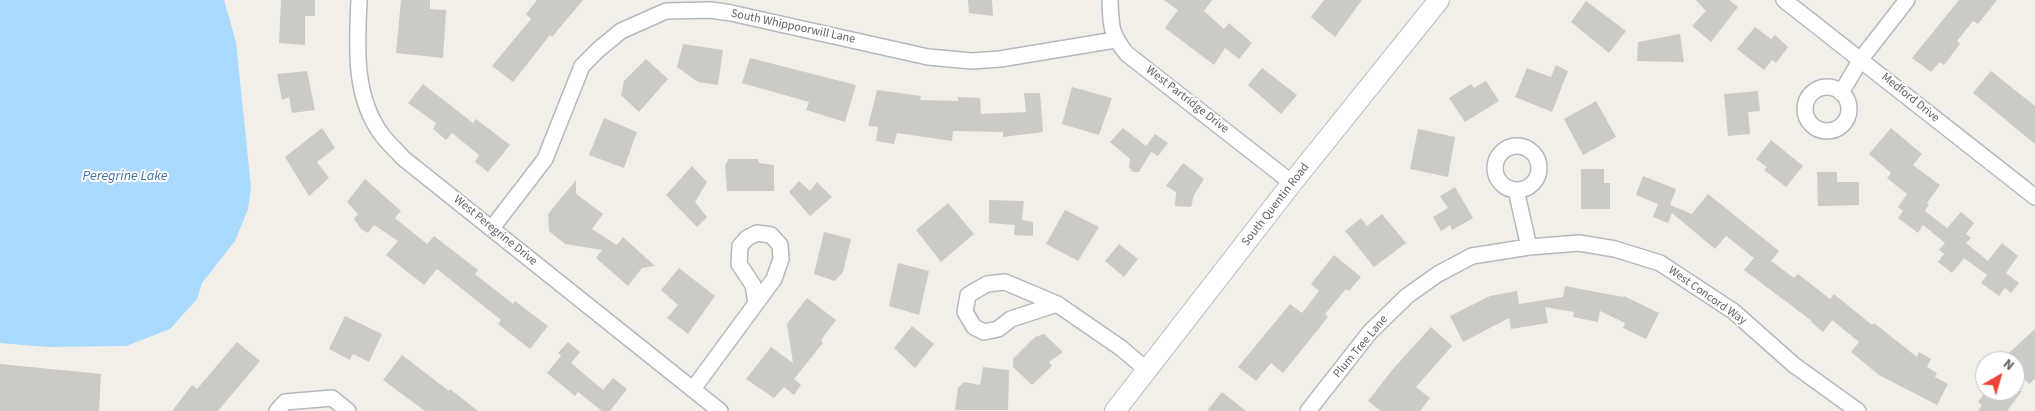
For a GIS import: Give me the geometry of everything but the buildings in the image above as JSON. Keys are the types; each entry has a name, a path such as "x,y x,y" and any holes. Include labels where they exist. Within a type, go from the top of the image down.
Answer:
{"main road":[{"name":"South Quentin Road","path":"1115,411 1292,183 1439,0"}],"street":[{"name":"West Peregrine Drive","path":"359,0 356,51 360,82 369,114 382,136 404,158 720,411"},
{"path":"1110,0 1115,40"},
{"name":"Medford Drive","path":"1784,0 2035,197"},
{"path":"1841,92 1861,59 1907,0"},
{"name":"South Whippoorwill Lane","path":"492,228 545,159 582,66 621,31 666,12 710,10 731,13 928,57 972,61 1000,59 1115,40"},
{"name":"West Partridge Drive","path":"1115,40 1128,54 1292,183"},
{"path":"1516,190 1529,246"},
{"name":"West Concord Way","path":"1529,246 1580,243 1615,249 1660,263 1733,312 1794,365 1858,411"},
{"name":"Plum Tree Lane","path":"1308,411 1370,332 1407,296 1438,274 1472,256 1529,246"},
{"path":"1057,304 1011,319 998,329 984,332 974,327 964,312 968,296 986,284 1005,282 1057,304 1121,348 1147,370"},
{"path":"693,389 756,303"},
{"path":"277,411 285,402 332,398 348,411"}],"water":[{"name":"Peregrine Lake","path":"0,0 224,0 236,42 251,187 248,209 235,241 202,283 197,299 170,329 126,346 47,347 0,343"}]}
